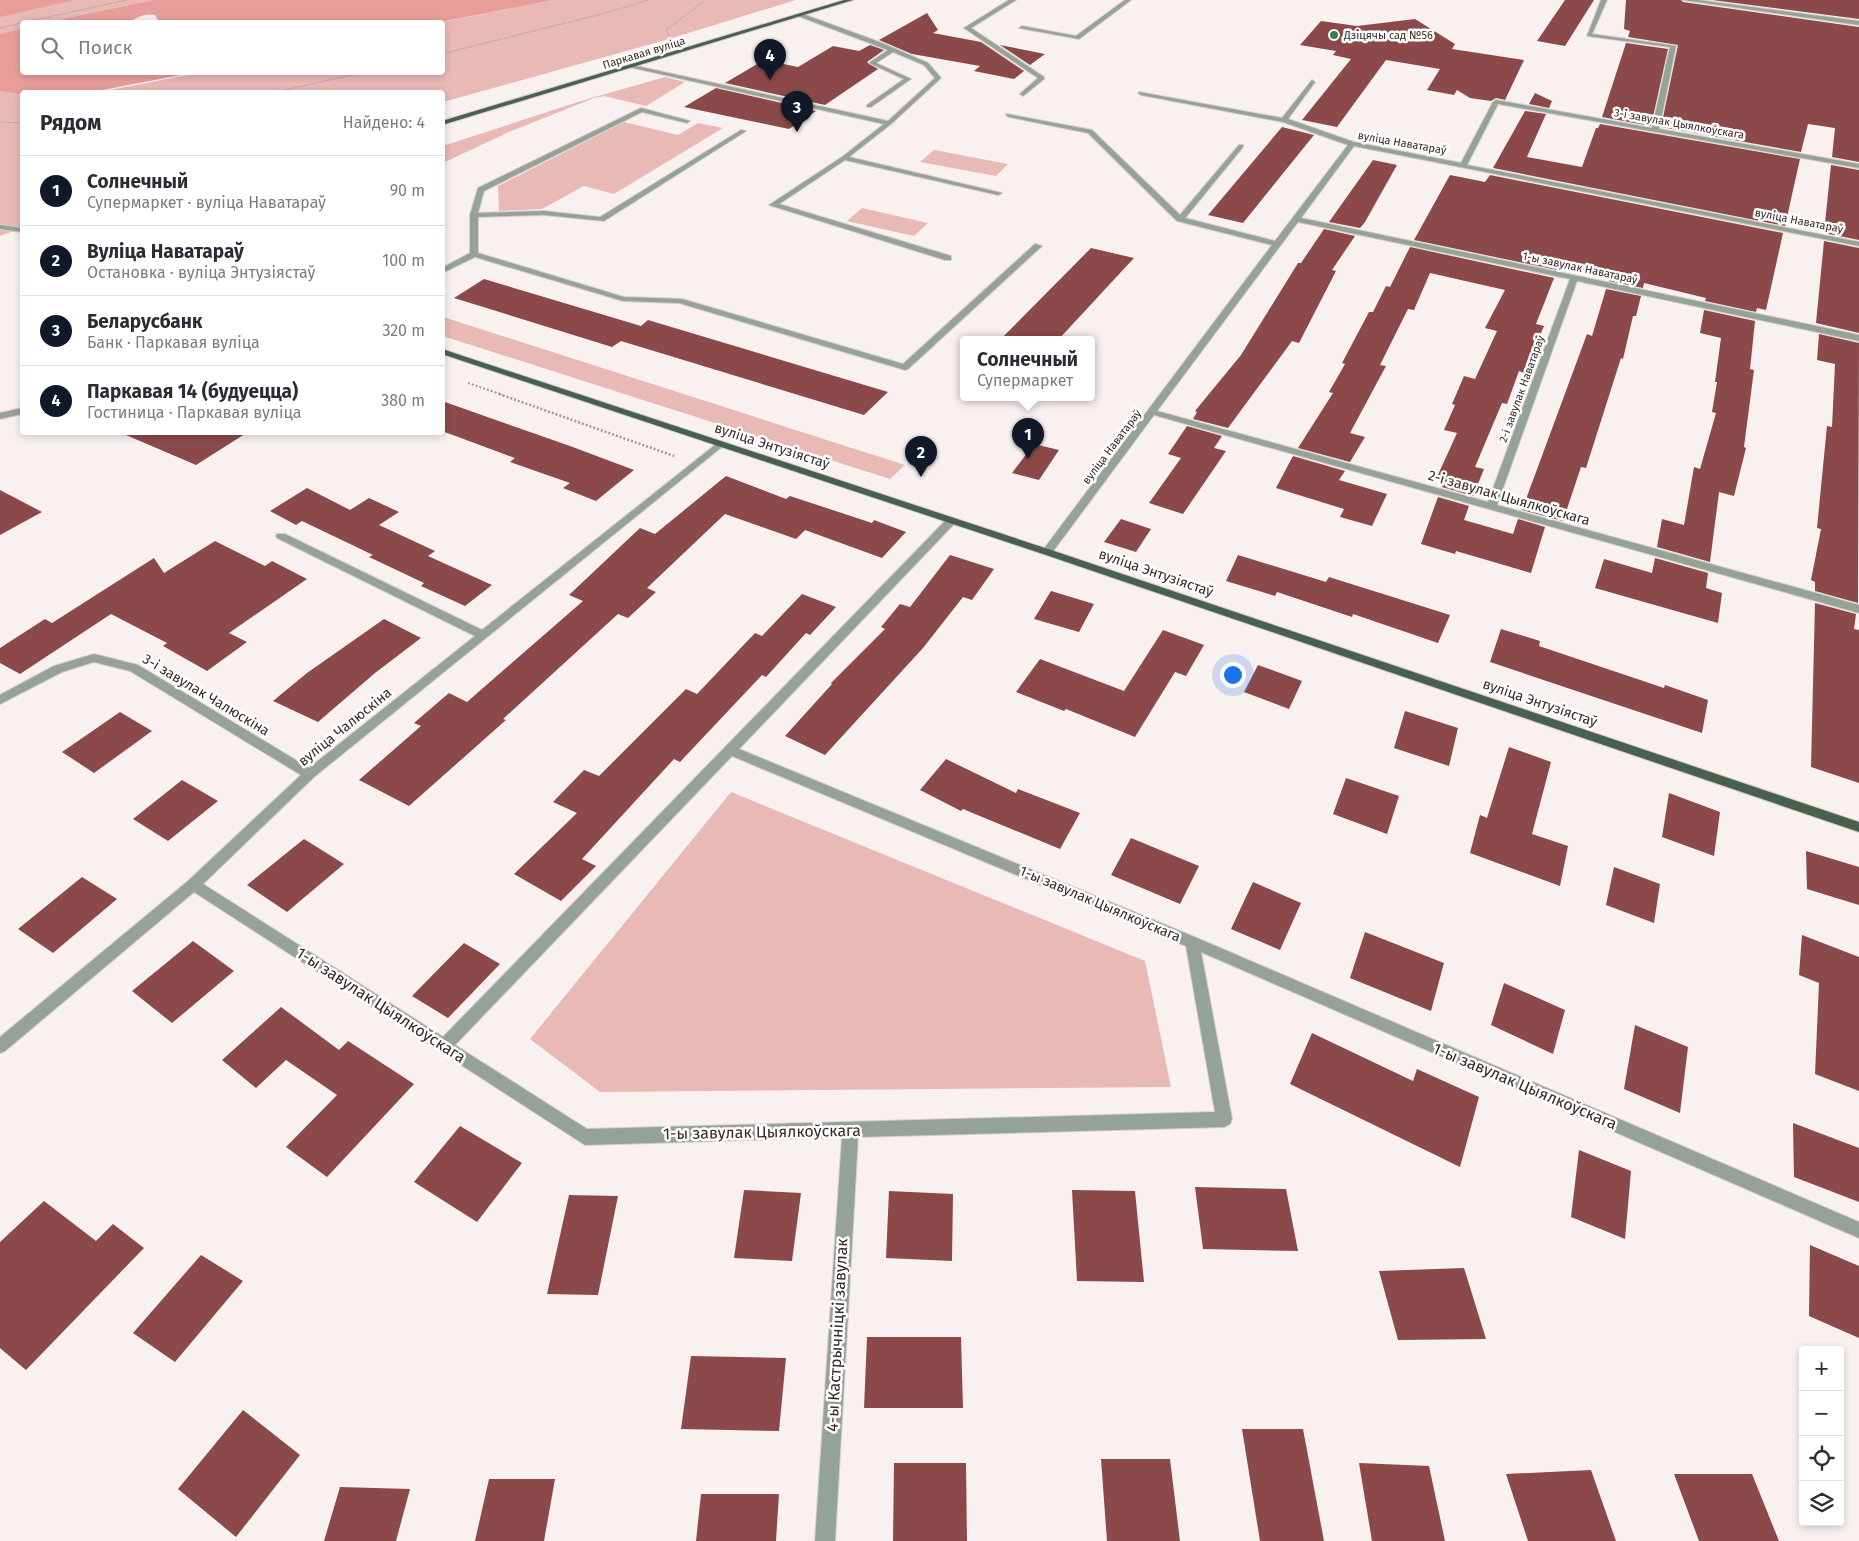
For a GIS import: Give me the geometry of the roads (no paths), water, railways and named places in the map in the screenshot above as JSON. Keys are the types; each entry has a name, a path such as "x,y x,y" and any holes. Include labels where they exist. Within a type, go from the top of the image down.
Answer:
{"main road":[{"name":"Паркавая вуліца","path":"445,122 850,0"},
{"name":"вуліца Энтузіястаў","path":"445,352 1047,552 1859,827"}],"street":[{"path":"1013,0 967,28 1042,78 1023,94"},
{"path":"1022,28 1077,38 1128,0"},
{"path":"1604,0 1589,35 1673,46 1655,130"},
{"path":"1686,0 1859,23"},
{"path":"800,15 880,44 926,64 938,78 889,123 844,158 773,205 948,258"},
{"path":"869,106 908,78 872,63 891,50"},
{"path":"632,67 889,123"},
{"path":"1284,120 1312,82"},
{"path":"1141,93 1284,120 1352,144"},
{"name":"3-і завулак Цыялкоўскага","path":"1463,166 1496,102 1859,166"},
{"path":"474,254 474,215 481,190 641,110 687,121"},
{"path":"1009,116 1090,131 1180,219 1276,244"},
{"path":"474,215 544,213 601,219 743,131"},
{"name":"вуліца Наватараў","path":"1047,552 1352,144 1859,244"},
{"path":"1180,219 1241,146"},
{"path":"844,158 998,193"},
{"name":"1-ы завулак Наватараў","path":"1296,219 1859,338"},
{"path":"0,227 20,230"},
{"path":"445,269 474,254 623,299 679,301 905,367 1038,246"},
{"name":"2-і завулак Наватараў","path":"1491,507 1574,278"},
{"path":"0,416 20,411"},
{"name":"2-і завулак Цыялкоўскага","path":"1152,412 1859,609"},
{"name":"вуліца Чалюскіна","path":"0,1046 193,885 310,774 720,444"},
{"path":"444,1046 951,521"},
{"path":"281,536 483,635"},
{"name":"3-і завулак Чалюскіна","path":"0,700 58,669 94,658 134,668 310,774"},
{"name":"1-ы завулак Цыялкоўскага","path":"730,750 1192,942 1859,1230"},
{"name":"1-ы завулак Цыялкоўскага","path":"193,885 585,1137 1224,1120 1192,942"},
{"name":"4-ы Кастрычніцкі завулак","path":"825,1541 850,1130"}],"place":[{"name":"Дзіцячы сад №56","path":"1334,35"},
{"name":"Паркавая 14 (будуецца)","path":"770,80"},
{"name":"Беларусбанк","path":"797,132"},
{"name":"Солнечный","path":"1028,459"},
{"name":"Вуліца Наватараў","path":"921,477"}]}
